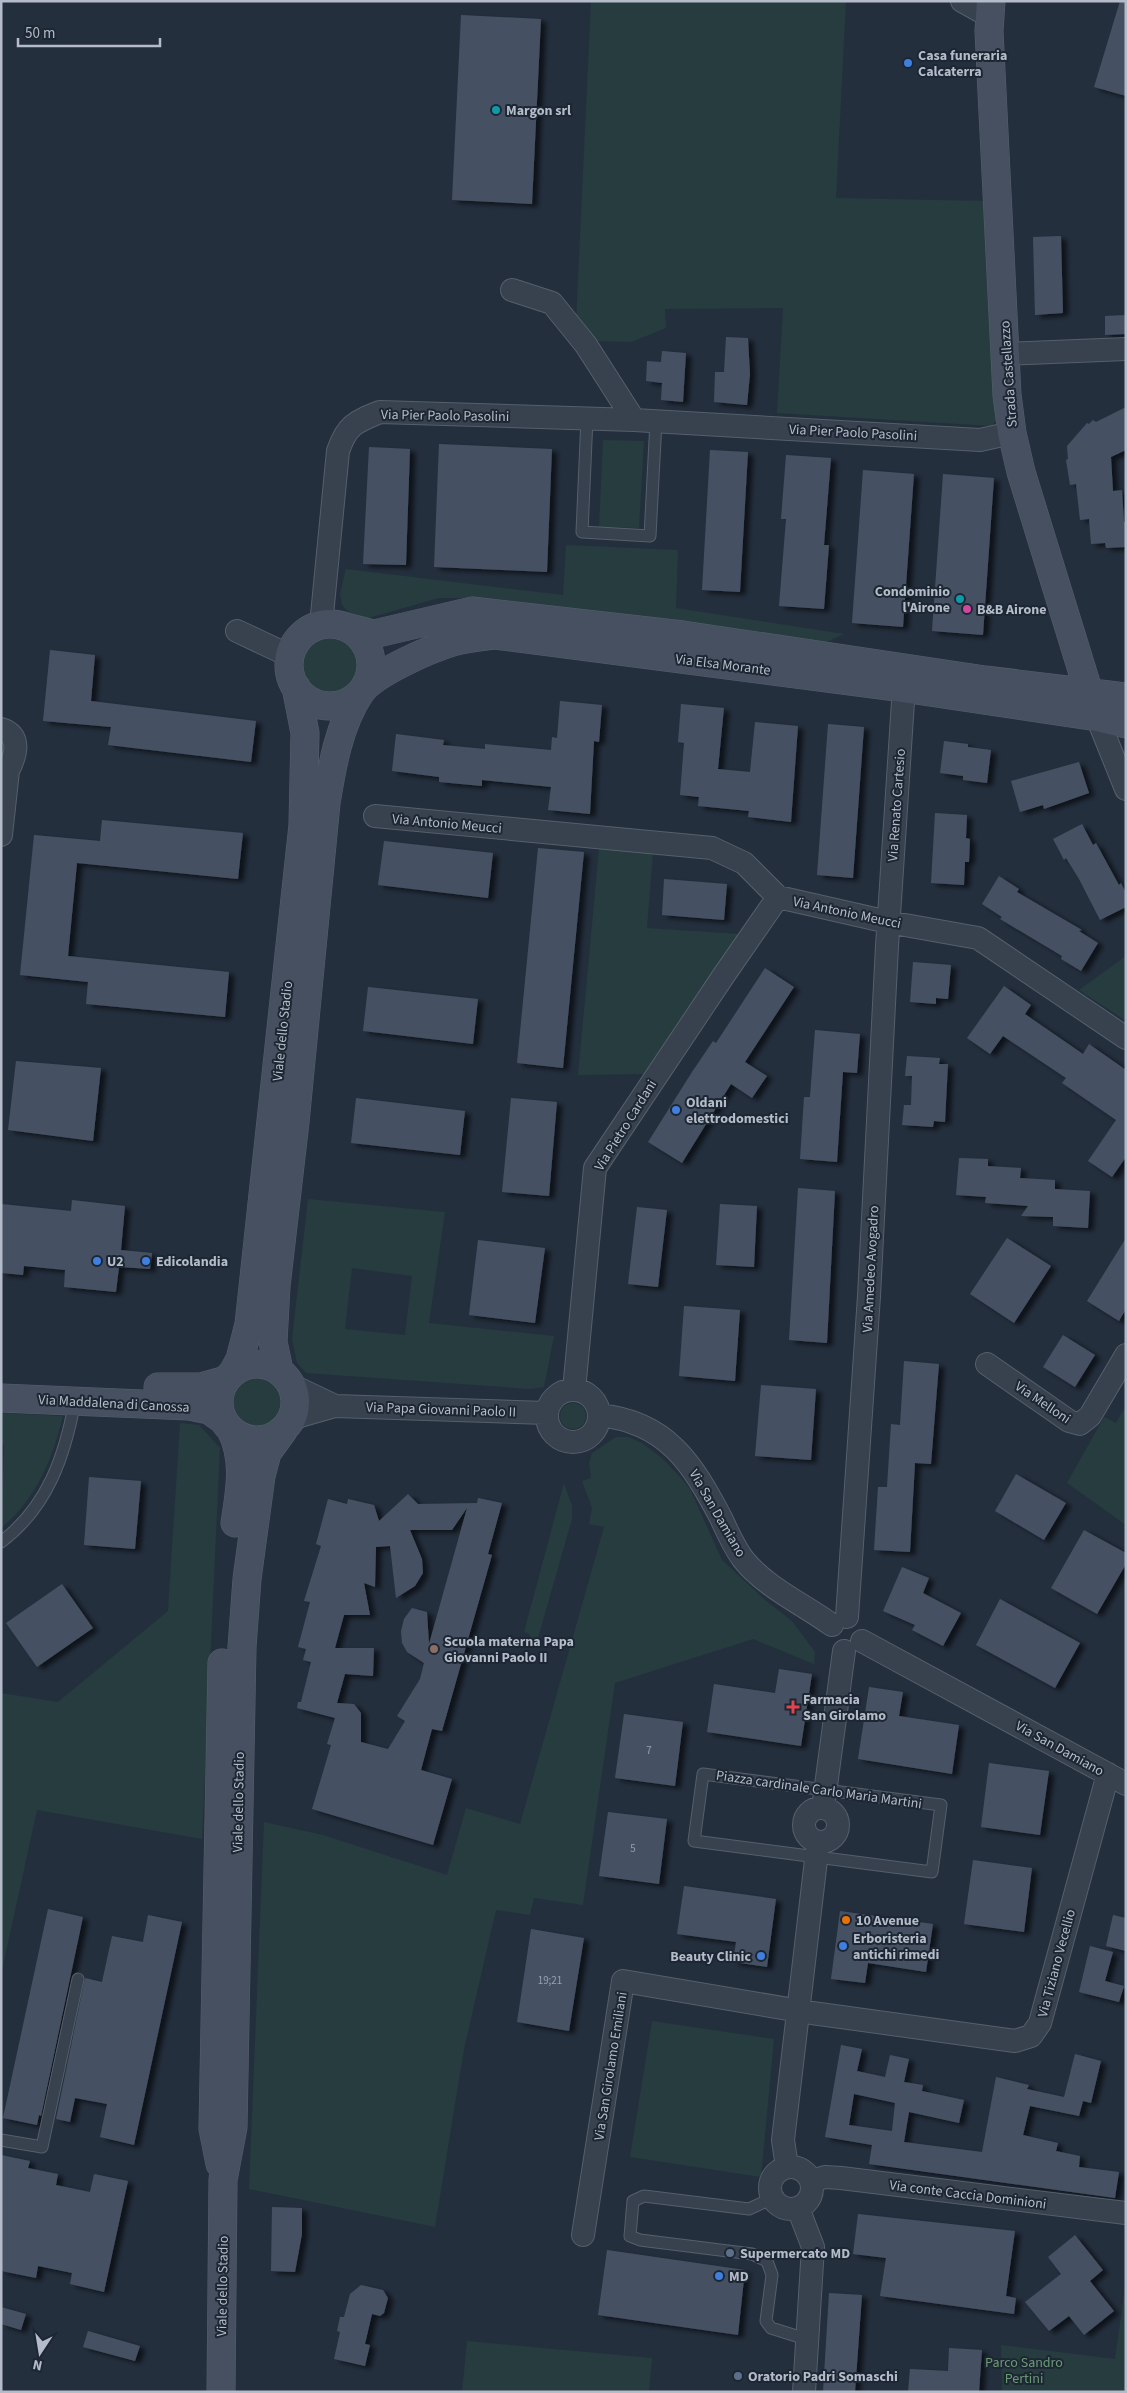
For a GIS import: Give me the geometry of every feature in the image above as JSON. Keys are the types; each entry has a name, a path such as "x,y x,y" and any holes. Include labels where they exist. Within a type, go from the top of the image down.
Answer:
{"street":[{"path":"962,1 990,9"},
{"name":"Strada Castellazzo","path":"990,9 1005,354 1012,433 1021,472 1093,705 1126,789"},
{"path":"512,290 552,303 645,421"},
{"path":"1005,354 1126,350"},
{"name":"Via Pier Paolo Pasolini","path":"328,618 338,451 344,433 357,421 380,412 587,418 980,440 1012,433"},
{"name":"Via Elsa Morante","path":"328,618 374,634 472,611 685,647 1093,705"},
{"path":"328,618 352,630 362,640 369,651 371,662 368,680 361,692 348,702 336,705 322,705 303,696 296,687 290,673 290,656 297,641 308,630 328,618"},
{"path":"237,631 290,656"},
{"name":"Via Elsa Morante","path":"361,692 392,669 418,656 455,641 495,635 685,647"},
{"name":"Via Renato Cartesio","path":"888,922 905,678"},
{"name":"Viale dello Stadio","path":"223,2180 213,2129 220,1710 229,1580 241,1472 236,1440 227,1425 220,1400 229,1376 240,1359 249,1324 303,825 305,734 296,687"},
{"name":"Viale dello Stadio","path":"221,2392 223,2180 233,2127 240,1688 246,1598 262,1476 267,1453 273,1442 287,1426 295,1410 296,1398 286,1378 273,1342 276,1286 295,1122 326,803 335,754 361,692"},
{"path":"1093,705 1126,697"},
{"path":"1093,705 1126,724"},
{"path":"1,729 12,734 16,741 12,762 5,770 1,835"},
{"name":"Via Antonio Meucci","path":"375,816 712,848 744,863 778,897 888,922 978,938 1126,1038"},
{"name":"Via Pietro Cardani","path":"574,1390 595,1168 778,897"},
{"name":"Via Amedeo Avogadro","path":"839,1621 869,1296 888,922"},
{"name":"Via Melloni","path":"987,1364 1069,1421 1080,1424 1090,1416 1126,1355"},
{"path":"229,1376 242,1367 261,1364 286,1378"},
{"name":"Via Maddalena di Canossa","path":"1,1382 186,1388 201,1387 229,1376"},
{"name":"Via Papa Giovanni Paolo II","path":"286,1378 335,1406"},
{"path":"1,1397 34,1392 50,1383 53,1392 74,1400"},
{"path":"574,1390 582,1391 594,1400 600,1415 595,1431 581,1442 572,1443 556,1436 547,1422 546,1413 553,1399 559,1393 574,1390"},
{"name":"Via Maddalena di Canossa","path":"1,1397 189,1406 209,1410 227,1425"},
{"name":"Via Papa Giovanni Paolo II","path":"287,1426 300,1416 335,1406 546,1413"},
{"name":"Via San Damiano","path":"600,1415 619,1417 665,1438 686,1460 702,1484 743,1558 764,1580 839,1621 857,1621 861,1625 853,1646"},
{"path":"227,1425 243,1438 256,1440 271,1438 287,1426"},
{"name":"Via San Damiano","path":"839,1621 829,1637 832,1644 853,1646 1117,1779"},
{"path":"787,2167 783,2140 817,1850 809,1838 804,1823 812,1810 824,1799 853,1646"},
{"name":"Via Tiziano Vecellio","path":"797,2009 1015,2041 1031,2036 1040,2023 1117,1779"},
{"name":"Via San Girolamo Emiliani","path":"583,2235 624,1981 797,2009"},
{"path":"787,2167 802,2170 811,2181 812,2190 809,2199 798,2208 784,2208 773,2198 770,2189 772,2179 778,2171 787,2167"},
{"name":"Via conte Caccia Dominioni","path":"811,2181 825,2177 841,2178 1126,2213"},
{"path":"798,2208 813,2247 809,2340 804,2392"}],"lane":[{"path":"587,418 582,532 650,536 645,421"},
{"path":"1,1542 24,1521 49,1487 63,1455 74,1400"},
{"name":"Piazza cardinale Carlo Maria Martini","path":"703,1774 824,1799 941,1805 932,1872 817,1850 694,1841 703,1774"},
{"path":"1,2140 42,2147 78,1980"},
{"path":"773,2198 749,2209 644,2196 633,2201 630,2236 640,2240 752,2254 767,2261 772,2275 766,2321 771,2328 809,2340"}],"green space":[{"path":"591,1 846,1 836,198 987,201 1000,415 992,426 777,413 783,308 665,309 666,328 631,342 592,341 576,323"},
{"path":"603,440 644,441 639,528 599,527"},
{"path":"566,545 678,550 676,608 844,634 822,644 470,598 439,598 365,619 349,613 342,605 340,593 346,569 563,595"},
{"path":"331,635 347,640 352,644 356,649 361,665 356,681 352,686 347,690 331,695 315,690 310,686 306,681 301,665 306,649 310,644 315,640"},
{"path":"599,849 653,853 647,928 740,934 646,1074 578,1075"},
{"path":"1126,956 1126,1021 1079,990"},
{"path":"308,1199 445,1212 429,1323 554,1336 544,1387 530,1389 306,1373 297,1363 292,1339","holes":["352,1268 412,1276 405,1335 345,1329"]},
{"path":"251,1374 263,1374 274,1379 282,1387 287,1398 285,1416 274,1429 263,1434 251,1434 240,1429 232,1421 227,1410 227,1398 232,1387 240,1379"},
{"path":"573,1403 582,1407 586,1416 582,1425 573,1429 564,1425 560,1416 564,1407"},
{"path":"1126,1406 1126,1525 1067,1483 1104,1417 1116,1423"},
{"path":"1,1413 63,1416 54,1447 41,1477 24,1505 1,1528 4,1445 1,1444"},
{"path":"180,1423 199,1425 220,1448 202,1839 37,1810 1,1975 1,1693 58,1702 168,1611"},
{"path":"616,1437 628,1437 642,1443 662,1458 681,1478 690,1489 722,1560 765,1600 792,1621 815,1652 814,1664 753,1639 615,1683 583,1905 534,1898 530,1915 496,1910 464,2049 435,2227 249,2189 264,1822 323,1835 447,1875 466,1808 520,1824 604,1527 589,1524 592,1508 582,1481 591,1478 589,1463 592,1453"},
{"path":"564,1483 572,1506 572,1519 536,1645 528,1633 524,1632"},
{"path":"652,2021 774,2039 761,2177 630,2157"},
{"name":"Parco Sandro Pertini","path":"1126,2280 1126,2392 1002,2392 1001,2345 1115,2359"},
{"path":"467,2341 652,2358 649,2392 462,2392"}],"building":[{"path":"1120,1 1126,1 1126,96 1094,87"},
{"name":"Margon srl","path":"461,15 541,19 532,204 452,200"},
{"path":"1061,236 1063,313 1035,315 1033,237"},
{"path":"1126,315 1126,334 1105,335 1105,316"},
{"path":"726,337 748,338 750,374 747,405 714,402 715,372 724,372"},
{"path":"662,351 686,353 683,402 661,400 662,383 646,381 647,361 661,362"},
{"path":"1126,407 1126,450 1111,457 1113,491 1122,490 1124,522 1126,522 1126,547 1106,548 1105,543 1091,544 1089,519 1080,520 1076,484 1070,485 1066,460 1068,459 1067,446 1087,423 1089,424 1093,420 1096,422"},
{"path":"439,444 552,449 547,572 434,567"},
{"path":"369,447 410,449 406,565 363,564"},
{"path":"710,450 748,452 740,592 702,590"},
{"path":"786,455 831,458 824,545 829,545 824,609 779,606 786,519 781,519"},
{"path":"863,470 914,474 903,627 852,623"},
{"path":"943,474 994,478 983,635 932,631"},
{"path":"50,650 95,655 91,701 256,721 251,762 108,745 111,727 43,721"},
{"path":"560,701 602,705 599,742 594,741 590,814 548,810 551,787 482,780 482,786 439,782 439,777 392,771 396,734 444,740 443,745 485,749 485,744 551,750 552,737 557,738"},
{"path":"681,704 724,708 718,769 750,772 755,722 798,726 791,822 748,817 749,811 698,806 699,797 680,795 684,743 678,742"},
{"path":"828,724 864,727 853,878 817,875"},
{"path":"944,741 968,744 968,747 991,750 987,783 963,780 963,776 940,773"},
{"path":"1079,762 1089,793 1044,809 1043,805 1020,812 1011,781"},
{"path":"935,813 967,815 966,838 970,839 969,862 965,862 964,885 931,883"},
{"path":"102,820 243,833 238,879 77,863 68,956 229,972 225,1017 86,1004 88,982 20,975 34,835 100,841"},
{"path":"1082,824 1093,845 1096,843 1119,885 1121,883 1126,893 1126,907 1100,920 1079,879 1066,858 1064,860 1053,839"},
{"path":"384,841 493,853 488,898 378,885"},
{"path":"538,848 584,852 563,1068 517,1063"},
{"path":"999,876 1019,889 1017,892 1082,930 1079,931 1098,943 1081,971 1061,959 1062,956 1000,919 1002,917 982,904"},
{"path":"664,879 727,884 724,920 662,915"},
{"path":"913,962 951,965 948,999 936,998 936,1004 910,1002"},
{"path":"765,968 794,987 745,1062 767,1076 752,1098 731,1084 682,1163 648,1142 692,1072 713,1041 716,1043"},
{"path":"1004,986 1031,1005 1025,1014 1083,1054 1089,1044 1126,1070 1126,1157 1112,1177 1088,1161 1116,1120 1062,1083 1066,1078 1003,1036 990,1054 967,1038"},
{"path":"368,987 478,999 473,1044 363,1031"},
{"path":"815,1030 860,1034 857,1073 843,1072 837,1162 800,1159 804,1097 810,1097"},
{"path":"907,1056 940,1058 939,1064 948,1064 945,1122 934,1121 933,1127 902,1125 904,1105 911,1105 912,1076 905,1076"},
{"path":"16,1061 101,1068 93,1141 8,1130"},
{"path":"356,1098 465,1111 460,1155 351,1143"},
{"path":"511,1098 557,1102 549,1196 502,1192"},
{"path":"959,1158 988,1159 988,1166 1021,1168 1020,1178 1055,1180 1055,1189 1090,1191 1088,1228 1053,1226 1053,1217 1021,1216 1028,1206 985,1203 986,1197 956,1195"},
{"path":"798,1188 835,1191 827,1343 789,1340"},
{"path":"72,1200 125,1206 121,1250 152,1253 150,1269 119,1267 116,1292 64,1287 65,1270 24,1266 23,1275 1,1273 1,1204 71,1211"},
{"path":"720,1204 757,1206 754,1267 716,1265"},
{"path":"637,1207 667,1210 658,1287 628,1284"},
{"path":"1007,1238 1051,1266 1014,1323 970,1294"},
{"path":"1126,1238 1126,1309 1119,1321 1087,1301"},
{"path":"478,1240 545,1248 535,1323 469,1315"},
{"path":"684,1306 740,1310 735,1381 679,1376"},
{"path":"1063,1335 1095,1355 1075,1387 1043,1367"},
{"path":"904,1361 939,1364 931,1464 915,1463 910,1552 874,1550 878,1487 887,1487 891,1424 900,1425"},
{"path":"761,1385 816,1389 811,1460 755,1456"},
{"path":"1016,1474 1066,1503 1044,1540 995,1511"},
{"path":"89,1477 141,1481 135,1549 84,1545"},
{"path":"408,1494 418,1504 477,1503 478,1498 502,1503 488,1554 492,1555 442,1731 432,1729 421,1770 452,1779 433,1845 312,1809 331,1745 327,1744 335,1718 297,1708 298,1702 301,1702 311,1662 303,1660 306,1649 298,1647 310,1602 304,1601 321,1546 316,1544 328,1499 347,1504 348,1499 374,1505 379,1521","holes":["467,1508 429,1644 427,1612 412,1608 404,1619 401,1631 402,1643 407,1652 424,1663 420,1679 397,1716 405,1721 388,1749 361,1742 361,1713 354,1704 337,1703 345,1674 373,1676 374,1648 335,1648 344,1615 370,1615 364,1583 375,1587 376,1547 390,1546 396,1598 415,1586 423,1573 422,1559 410,1530 452,1530"]},
{"path":"1084,1530 1126,1553 1126,1564 1097,1614 1051,1588"},
{"path":"902,1567 929,1578 923,1593 961,1613 943,1646 912,1630 915,1625 883,1611"},
{"path":"62,1584 93,1628 37,1667 6,1623"},
{"path":"1000,1599 1080,1643 1055,1688 976,1645"},
{"path":"779,1669 812,1674 801,1746 707,1732 714,1684 775,1693"},
{"path":"869,1687 903,1692 899,1716 959,1725 952,1774 858,1759"},
{"path":"624,1714 683,1722 675,1786 615,1778"},
{"path":"989,1763 1049,1771 1040,1835 981,1827"},
{"path":"608,1812 667,1819 659,1884 599,1876"},
{"path":"973,1860 1032,1868 1024,1932 964,1924"},
{"path":"684,1886 776,1899 767,1967 733,1962 736,1942 677,1934"},
{"path":"48,1909 83,1917 41,2116 39,2115 37,2125 3,2118"},
{"path":"840,1911 933,1924 926,1972 868,1963 865,1983 831,1979"},
{"path":"148,1915 182,1922 134,2145 100,2137 107,2104 75,2098 70,2122 56,2119 85,1978 102,1982 112,1936 143,1942"},
{"path":"1113,1915 1126,1918 1126,1951 1106,1946"},
{"path":"531,1929 584,1938 569,2031 517,2022"},
{"path":"1090,1946 1113,1952 1105,1981 1124,1986 1119,2002 1079,1992"},
{"path":"841,2045 862,2049 857,2071 885,2077 890,2055 909,2059 904,2082 923,2085 922,2091 964,2100 959,2123 909,2112 904,2142 982,2152 996,2077 1029,2085 1027,2089 1064,2097 1075,2054 1101,2061 1091,2103 1083,2101 1079,2116 1030,2106 1023,2135 1058,2143 1056,2151 1080,2156 1079,2167 1119,2172 1115,2198 869,2164 872,2145 825,2137","holes":["854,2094 895,2103 892,2131 849,2125"]},
{"path":"1,2155 30,2161 28,2168 58,2174 56,2185 90,2192 94,2174 128,2181 104,2292 70,2284 72,2273 38,2266 36,2278 1,2271"},
{"path":"272,2207 302,2208 302,2234 295,2272 271,2271"},
{"path":"858,2214 1015,2231 1006,2296 1016,2298 1014,2314 880,2296 886,2258 853,2254"},
{"path":"1075,2235 1103,2270 1090,2281 1114,2311 1084,2335 1069,2316 1049,2331 1025,2302 1061,2274 1048,2257"},
{"path":"607,2250 745,2270 738,2335 598,2315"},
{"path":"361,2285 383,2290 388,2298 384,2313 380,2316 372,2314 365,2344 370,2345 365,2366 334,2359 340,2332 337,2331 340,2317 344,2317 350,2294"},
{"path":"829,2293 862,2295 855,2392 823,2392"},
{"path":"1,2307 26,2314 21,2330 1,2324"},
{"path":"88,2331 140,2346 135,2361 83,2347"},
{"path":"949,2348 982,2350 979,2392 908,2392 910,2369 948,2371"}],"place":[{"name":"Casa funeraria Calcaterra","path":"908,63"},
{"name":"Margon srl","path":"496,110"},
{"name":"Condominio l'Airone","path":"960,599"},
{"name":"B&B Airone","path":"967,609"},
{"name":"Oldani elettrodomestici","path":"676,1110"},
{"name":"U2","path":"97,1261"},
{"name":"Edicolandia","path":"146,1261"},
{"name":"Scuola materna Papa Giovanni Paolo II","path":"434,1649"},
{"name":"Farmacia San Girolamo","path":"793,1707"},
{"name":"10 Avenue","path":"846,1920"},
{"name":"Erboristeria antichi rimedi","path":"843,1946"},
{"name":"Beauty Clinic","path":"761,1956"},
{"name":"Supermercato MD","path":"730,2253"},
{"name":"MD","path":"719,2276"},
{"name":"Oratorio Padri Somaschi","path":"738,2376"}]}
